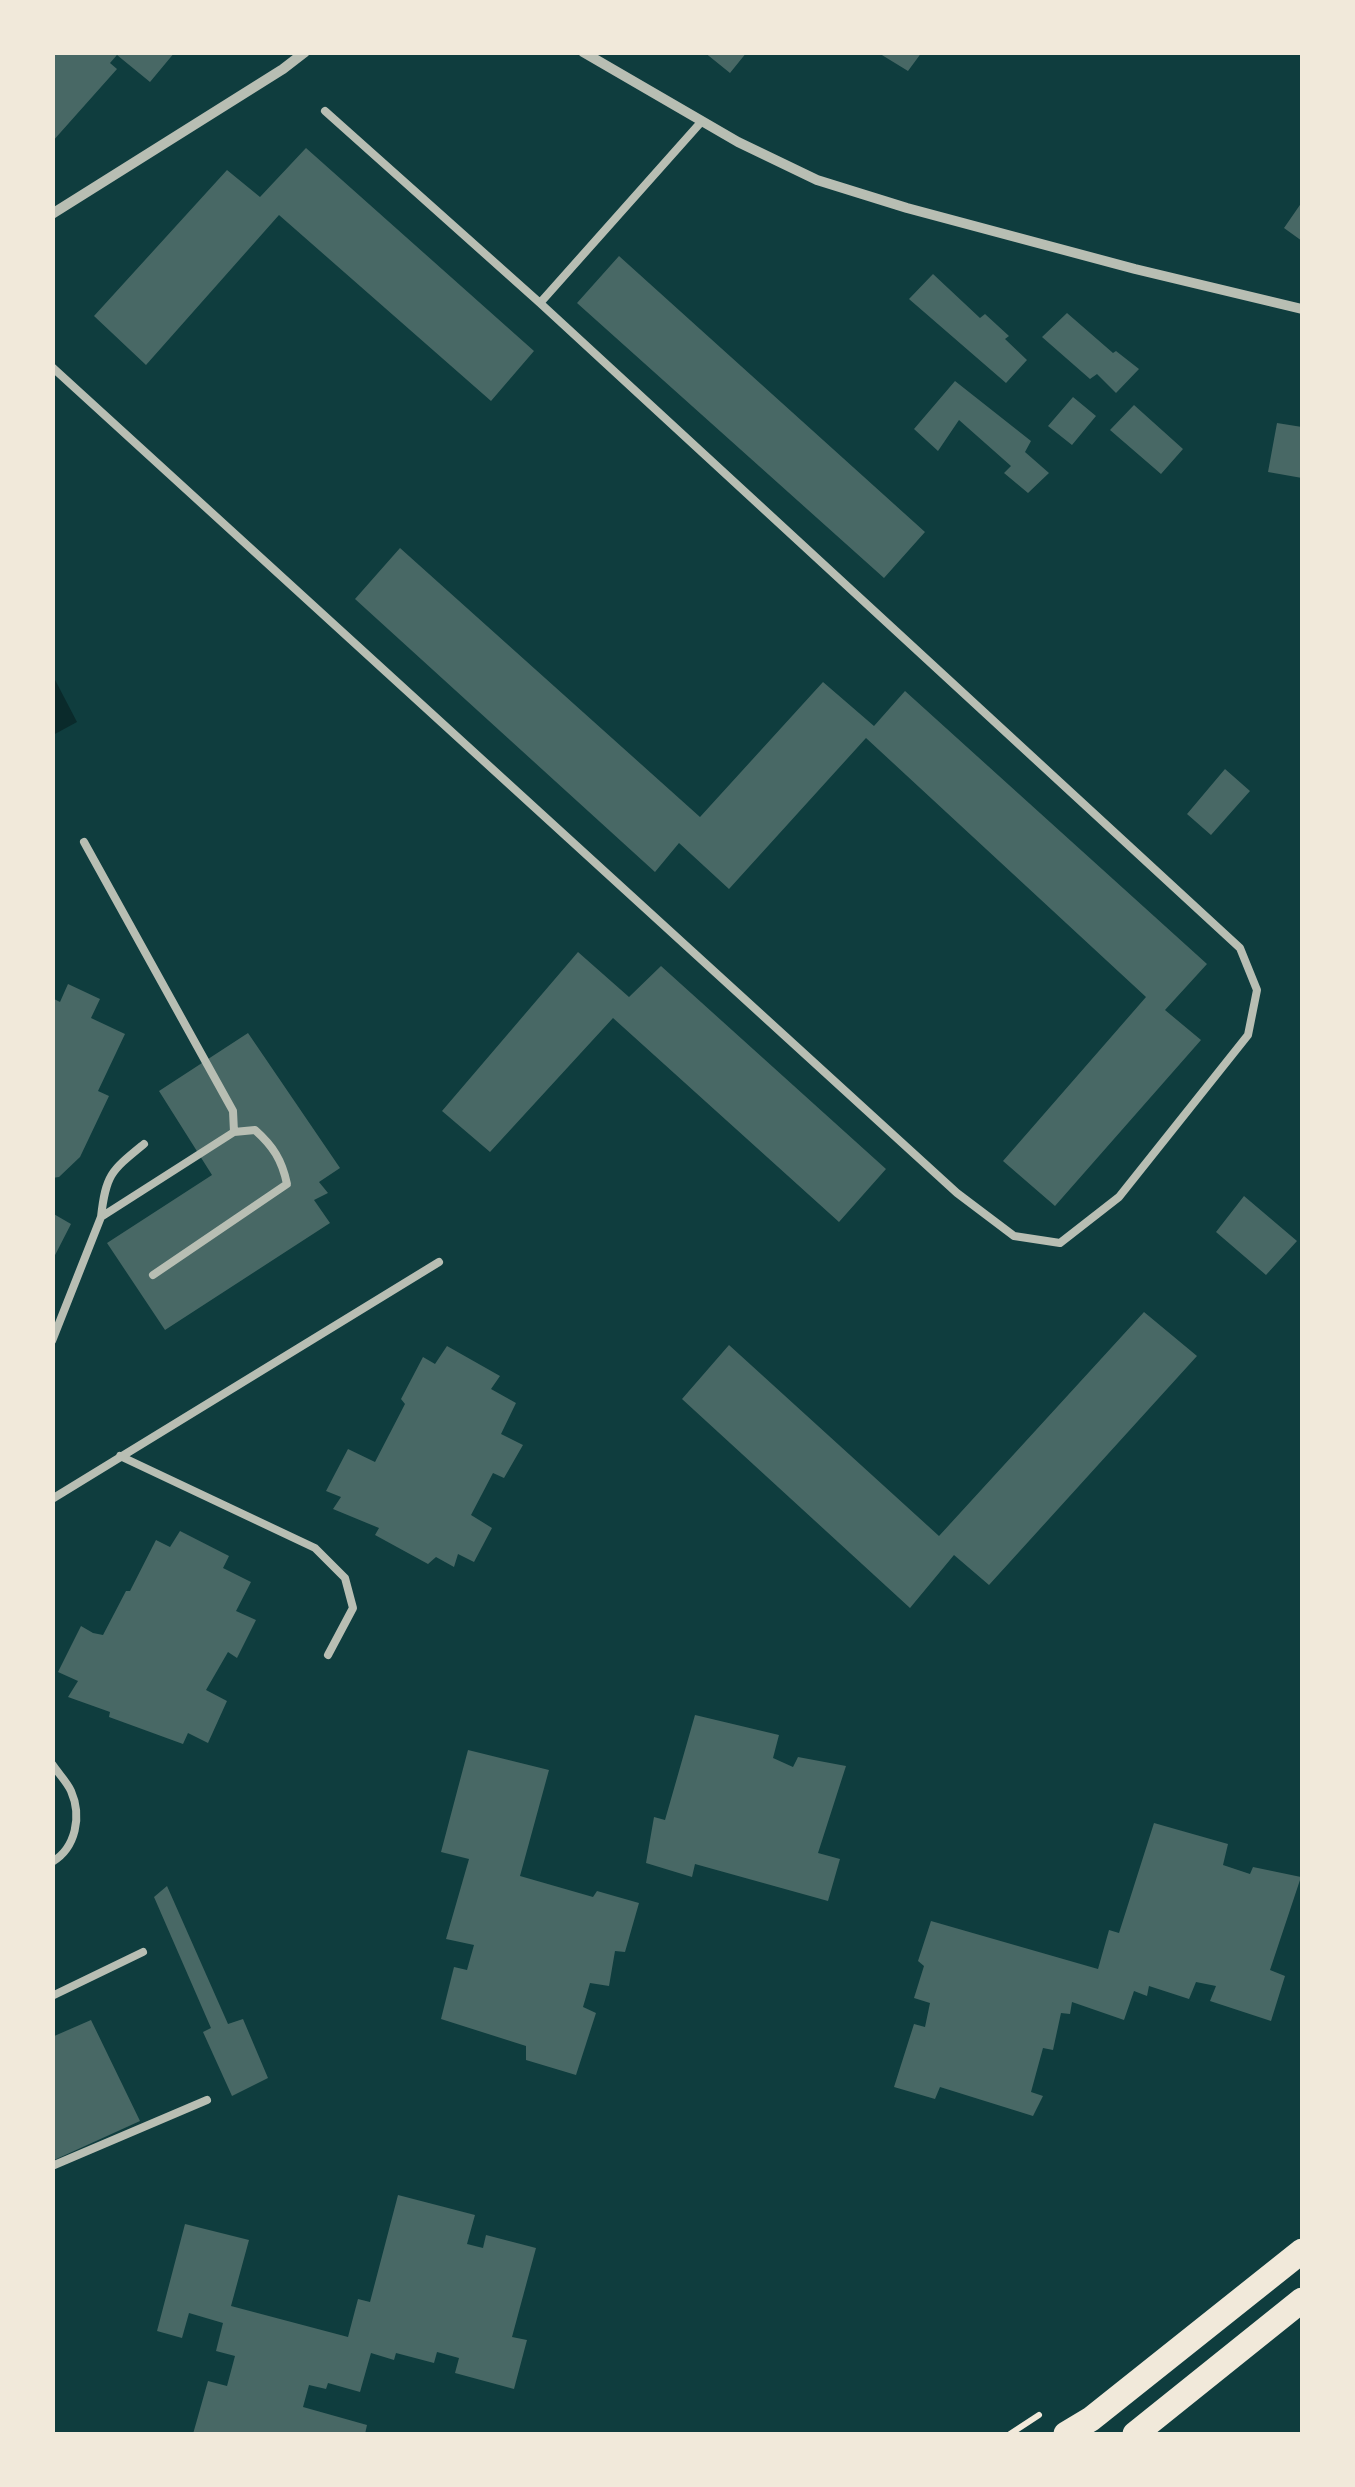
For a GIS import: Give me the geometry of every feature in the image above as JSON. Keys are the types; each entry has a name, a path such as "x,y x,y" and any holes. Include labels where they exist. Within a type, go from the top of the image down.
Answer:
{"main road":[{"path":"1066,2434 1091,2419 1302,2251"},
{"path":"1134,2434 1302,2300"}],"street":[{"path":"52,214 306,52"},
{"path":"583,52 738,142 817,180 1116,264 1302,309"}],"lane":[{"path":"52,368 958,1193 1014,1236 1060,1244 1119,1197 1248,1035 1258,990 1240,948 326,111"},
{"path":"540,303 702,121"},
{"path":"84,842 233,1111 234,1132"},
{"path":"101,1217 234,1132 255,1130 272,1146 284,1168 286,1184 153,1275"},
{"path":"52,1341 101,1217 112,1170 144,1144"},
{"path":"52,1499 439,1262"},
{"path":"120,1456 315,1548 344,1578 353,1608 328,1656"},
{"path":"52,1764 72,1791 78,1826 63,1856 52,1862"},
{"path":"52,1996 144,1952"},
{"path":"52,2166 207,2100"}],"water":[{"path":"53,676 77,722 52,735"}],"building":[{"path":"52,52 175,52 150,82 117,55 110,63 117,69 52,142"},
{"path":"704,52 747,52 730,73"},
{"path":"877,52 922,52 908,71"},
{"path":"306,148 534,351 491,401 279,215 146,365 94,316 227,170 260,197"},
{"path":"1302,202 1302,241 1284,228"},
{"path":"619,256 925,532 884,578 577,303"},
{"path":"933,274 980,318 985,314 1027,360 1006,383 909,299"},
{"path":"1067,313 1113,353 1116,351 1139,369 1116,393 1097,374 1090,379 1042,337"},
{"path":"955,381 1031,441 1025,452 1049,473 1028,493 1004,473 1011,466 959,420 938,451 914,429"},
{"path":"1073,397 1096,416 1072,445 1048,426"},
{"path":"1134,405 1183,449 1161,474 1110,430"},
{"path":"1277,423 1302,427 1302,478 1268,472"},
{"path":"400,548 700,817 823,682 874,726 905,691 1207,964 1165,1010 1201,1040 1055,1206 1003,1161 1146,997 866,738 729,889 679,843 655,872 355,599"},
{"path":"1225,769 1250,791 1211,835 1187,814"},
{"path":"578,952 629,997 661,966 886,1169 839,1222 613,1018 490,1152 442,1111"},
{"path":"68,984 100,999 91,1018 125,1034 98,1091 109,1096 80,1157 59,1177 52,1178 52,998 60,1002"},
{"path":"248,1033 340,1168 319,1182 328,1193 314,1200 330,1223 165,1330 107,1243 212,1175 159,1091"},
{"path":"1244,1196 1297,1241 1266,1275 1216,1232"},
{"path":"52,1213 71,1224 52,1261"},
{"path":"1144,1312 1197,1356 989,1585 954,1555 910,1608 682,1399 729,1345 939,1536"},
{"path":"447,1346 500,1376 491,1389 516,1403 501,1434 523,1445 504,1478 493,1473 471,1515 492,1528 474,1562 458,1554 454,1567 436,1557 428,1564 375,1535 379,1528 333,1509 341,1497 326,1491 348,1449 375,1462 405,1404 401,1399 423,1357 435,1364"},
{"path":"180,1531 229,1556 223,1568 251,1582 236,1611 256,1620 237,1658 228,1652 206,1690 227,1701 208,1743 188,1733 183,1744 109,1717 110,1712 68,1697 78,1681 58,1672 81,1626 103,1635 156,1540 170,1547"},
{"path":"695,1715 779,1735 773,1758 793,1767 798,1757 846,1766 818,1853 840,1859 828,1901 695,1864 692,1877 646,1863 654,1817 665,1820"},
{"path":"468,1750 549,1770 520,1876 593,1897 597,1891 639,1903 625,1952 615,1951 609,1986 590,1983 583,2007 596,2013 576,2075 526,2060 526,2046 441,2019 454,1967 467,1970 474,1945 446,1939 469,1859 441,1852"},
{"path":"1154,1823 1228,1844 1223,1865 1250,1874 1253,1867 1301,1877 1270,1970 1285,1976 1271,2021 1210,2001 1216,1986 1196,1982 1189,1999 1149,1986 1147,1996 1134,1991 1124,2020 1072,2002 1070,2014 1061,2013 1053,2050 1043,2048 1031,2092 1043,2096 1033,2116 940,2087 935,2099 894,2087 914,2024 925,2027 930,2003 914,1998 924,1966 918,1961 931,1921 1098,1969 1109,1930 1119,1933"},
{"path":"167,1886 228,2024 243,2019 268,2078 232,2096 203,2032 211,2028 154,1897"},
{"path":"91,2020 140,2121 52,2161 52,2037"},
{"path":"398,2195 475,2215 467,2244 483,2248 486,2235 536,2248 512,2337 527,2340 514,2389 455,2373 459,2358 437,2352 434,2363 396,2353 394,2360 371,2353 360,2392 328,2383 326,2389 309,2385 303,2407 367,2425 365,2434 193,2434 208,2381 227,2386 235,2356 216,2351 223,2323 189,2313 182,2338 157,2331 185,2224 249,2240 231,2306 348,2337 358,2299 370,2302"}]}
